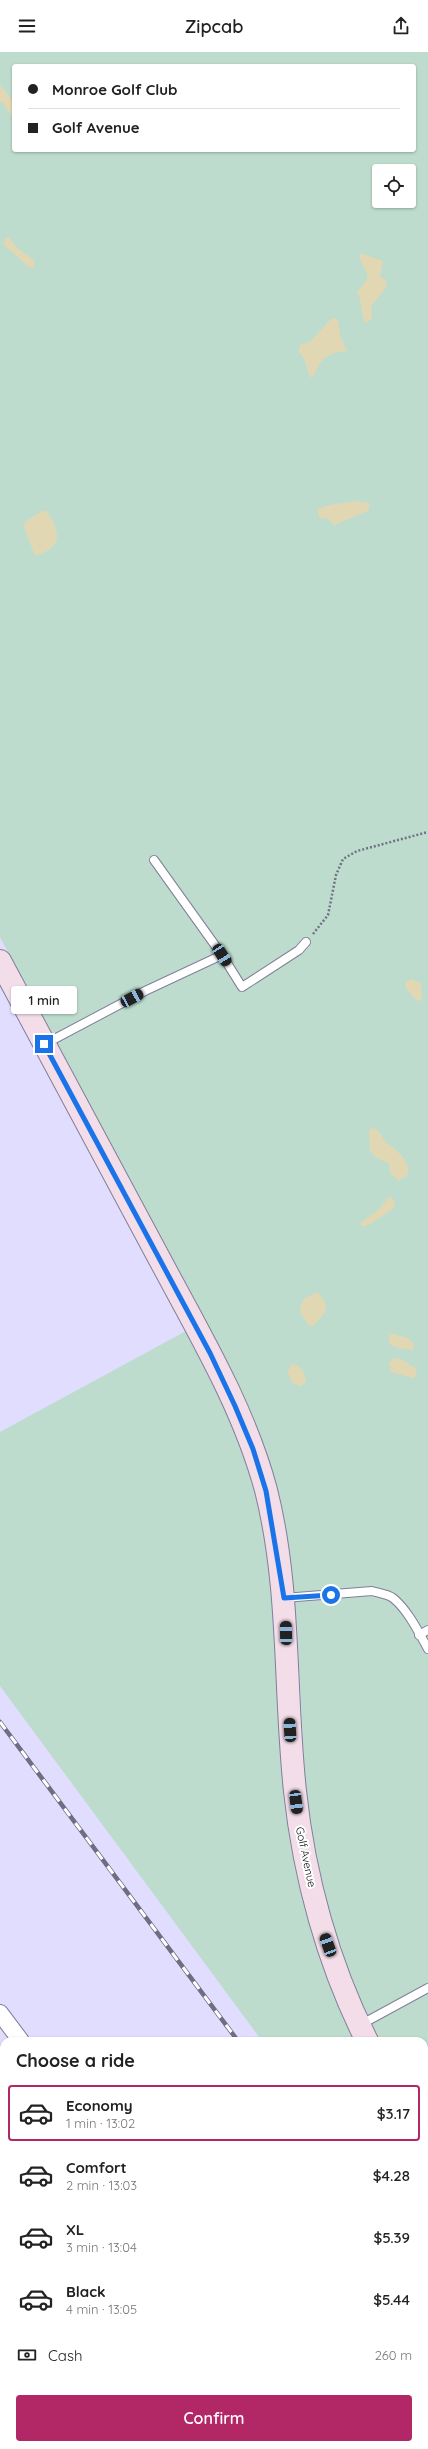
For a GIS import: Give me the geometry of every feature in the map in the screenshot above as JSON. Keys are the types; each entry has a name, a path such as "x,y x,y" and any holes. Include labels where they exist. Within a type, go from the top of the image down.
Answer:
{"street":[{"name":"Golf Avenue","path":"0,961 210,1353 253,1449 266,1491 284,1598 294,1789 300,1829 324,1932 363,2033"},
{"path":"0,2013 11,2035"}],"lane":[{"path":"154,860 222,955 242,987 299,950 306,942"},
{"path":"44,1044 145,991 222,955"},
{"path":"284,1598 372,1591 392,1598 419,1634 428,1650"},
{"path":"419,1634 428,1630"},
{"path":"363,2033 428,1988"}],"path":[{"path":"306,942 328,915 336,875 343,859 357,851 428,832"}],"green space":[{"path":"0,52 428,52 428,2037 377,2037 356,1992 338,1947 313,1846 306,1801 297,1624 289,1555 208,1330 0,937"},
{"path":"186,1331 234,1431 255,1494 269,1570 276,1648 285,1803 294,1864 301,1895 319,1955 352,2037 259,2037 0,1686 0,1432"}],"sand":[{"path":"0,85 12,100 12,117 3,103 0,102"},
{"path":"9,237 18,249 34,260 34,268 29,267 4,245 5,238"},
{"path":"360,253 383,261 380,276 387,282 386,288 371,306 372,319 366,323 363,317 357,292 367,279 366,271 360,260"},
{"path":"332,318 338,319 340,336 347,351 328,356 321,362 315,373 310,378 304,358 299,352 300,345 310,342"},
{"path":"356,501 369,503 370,506 368,511 334,525 327,518 320,519 317,510 321,508"},
{"path":"42,511 47,511 52,519 57,533 57,539 51,548 35,556 24,527 25,522"},
{"path":"411,979 421,983 422,1000 417,1001 406,988 405,982"},
{"path":"371,1128 376,1129 386,1142 405,1160 408,1174 399,1181 390,1173 389,1163 378,1159 370,1151 369,1131"},
{"path":"390,1196 395,1202 394,1208 372,1223 362,1227 360,1223 377,1211"},
{"path":"318,1292 325,1302 326,1311 316,1323 310,1327 301,1314 300,1306 305,1298"},
{"path":"389,1333 408,1338 414,1344 413,1350 394,1347 389,1343"},
{"path":"394,1358 401,1359 415,1368 417,1375 413,1378 391,1372 389,1363"},
{"path":"293,1363 303,1370 306,1382 301,1386 293,1384 287,1371"}],"railway":[{"path":"0,1722 235,2037"}],"route":[{"path":"44,1044 210,1353 235,1406 253,1449 266,1491 274,1528 284,1598 331,1595"}]}
